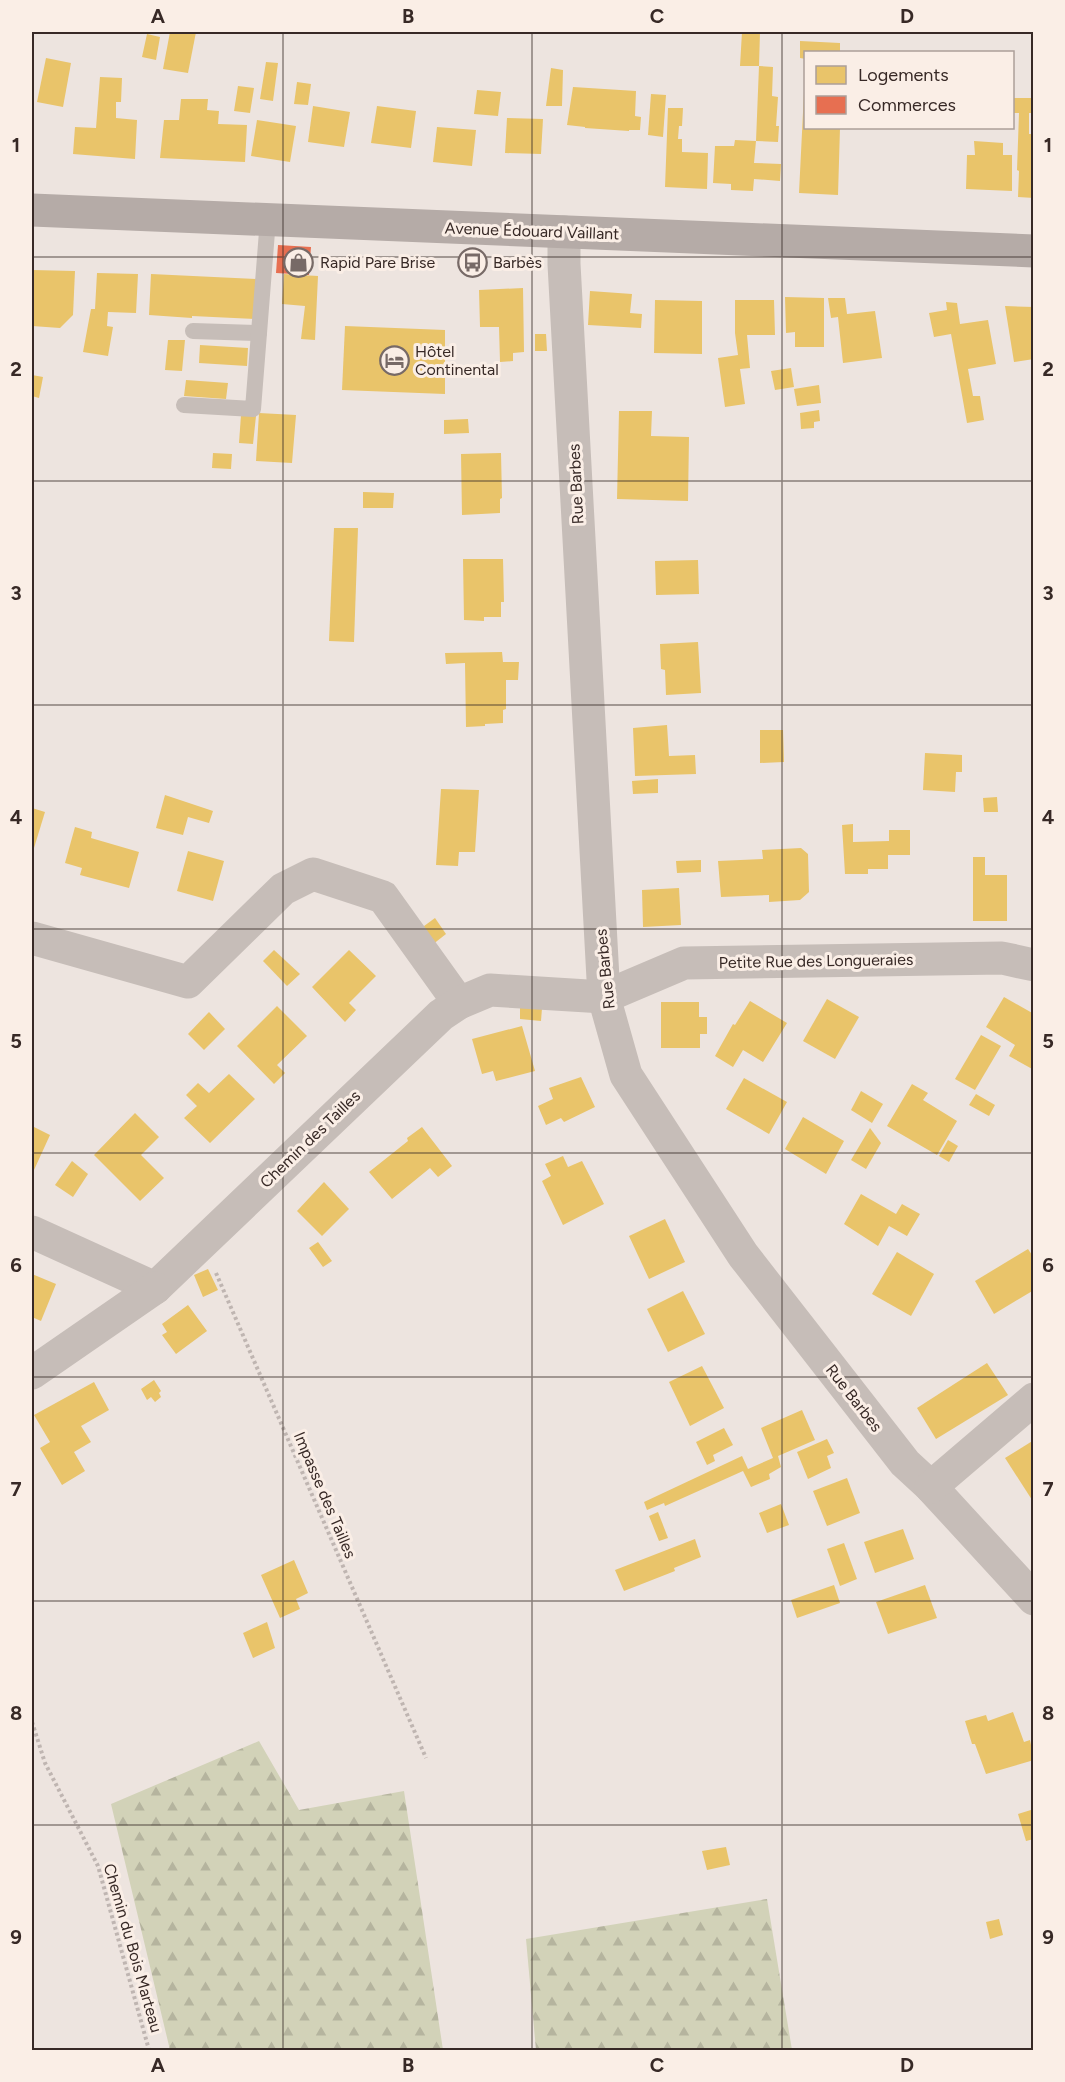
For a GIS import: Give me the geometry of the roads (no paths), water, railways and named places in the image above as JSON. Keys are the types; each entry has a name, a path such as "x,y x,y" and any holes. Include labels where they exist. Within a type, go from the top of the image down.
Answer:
{"main road":[{"name":"Avenue Édouard Vaillant","path":"32,210 1034,251"}],"street":[{"name":"Rue Barbes","path":"564,232 565,288 604,997 626,1075 743,1255 905,1463 931,1487 1034,1599"},
{"path":"32,938 188,982 284,889 313,874 383,897 459,1004"},
{"name":"Petite Rue des Longueraies","path":"604,997 684,963 1002,958 1034,965"},
{"name":"Chemin des Tailles","path":"32,1373 155,1288 441,1015 490,990 604,997"},
{"path":"32,1232 155,1288"},
{"path":"931,1487 1034,1399"}],"lane":[{"path":"184,405 254,409 268,219"},
{"path":"193,331 259,333"}],"place":[{"name":"Rapid Pare Brise","path":"299,262"},
{"name":"Barbès","path":"472,262"},
{"name":"Hôtel Continental","path":"394,360"}]}
